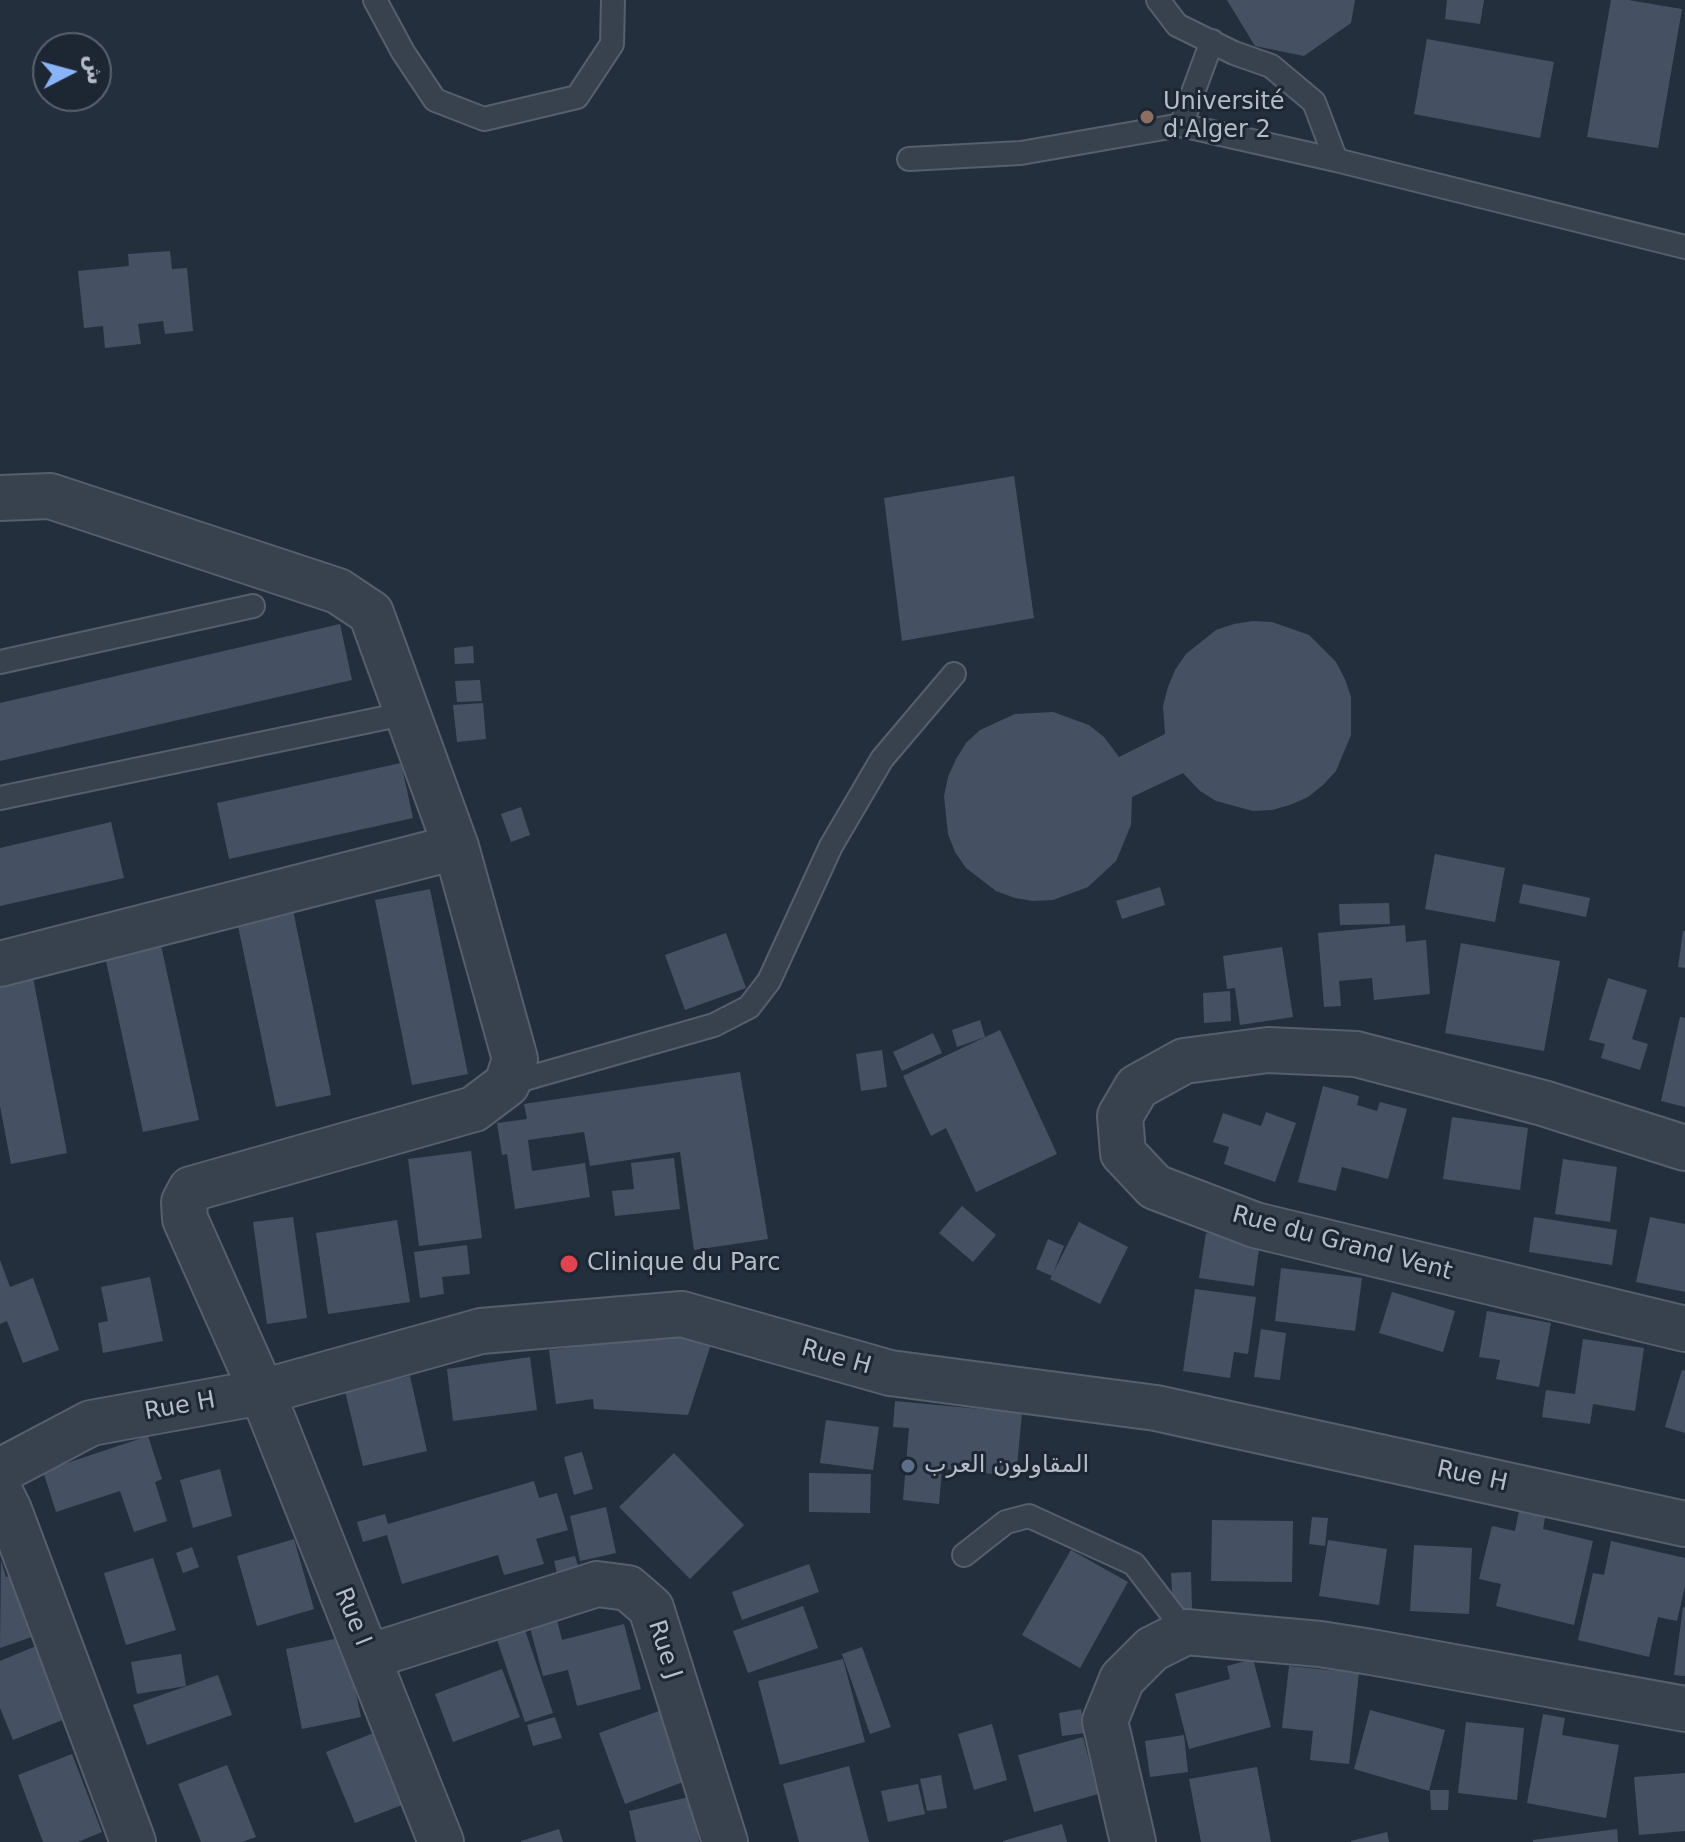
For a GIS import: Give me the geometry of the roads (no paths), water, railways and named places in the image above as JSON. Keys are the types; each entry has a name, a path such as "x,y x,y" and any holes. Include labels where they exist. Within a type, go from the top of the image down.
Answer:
{"street":[{"path":"0,498 50,496 338,591 371,613 456,847 515,1059 507,1084"},
{"path":"0,964 456,847"},
{"name":"Rue du Grand Vent","path":"1685,1148 1543,1103 1356,1054 1268,1050 1184,1061 1137,1087 1120,1116 1123,1153 1155,1187 1255,1225 1685,1329"},
{"name":"Rue I","path":"441,1842 262,1392 185,1219 184,1202 191,1189 474,1109 507,1084"},
{"name":"Rue H","path":"0,1471 91,1423 262,1392 481,1331 682,1314 890,1373 1156,1408 1685,1524"},
{"path":"0,1492 133,1842"},
{"name":"Rue J","path":"368,1657 597,1584 628,1588 651,1608 725,1842"},
{"path":"1133,1842 1105,1721 1122,1679 1152,1649 1186,1632 1358,1650 1685,1709"}],"lane":[{"path":"375,0 403,52 435,100 484,119 577,97 612,44 613,0"},
{"path":"1158,0 1177,25 1234,53 1271,66 1314,102 1336,160"},
{"path":"1181,125 1212,41"},
{"path":"909,159 1021,153 1181,125 1336,160 1685,247"},
{"path":"0,662 253,606"},
{"path":"507,1084 714,1025 749,1007 769,981 831,846 882,759 954,674"},
{"path":"0,798 408,713"},
{"path":"964,1555 1006,1522 1029,1516 1134,1564 1186,1632"}],"place":[{"name":"Université d'Alger 2","path":"1147,117"},
{"name":"Clinique du Parc","path":"569,1264"},
{"name":"المقاولون العرب","path":"908,1466"}]}
